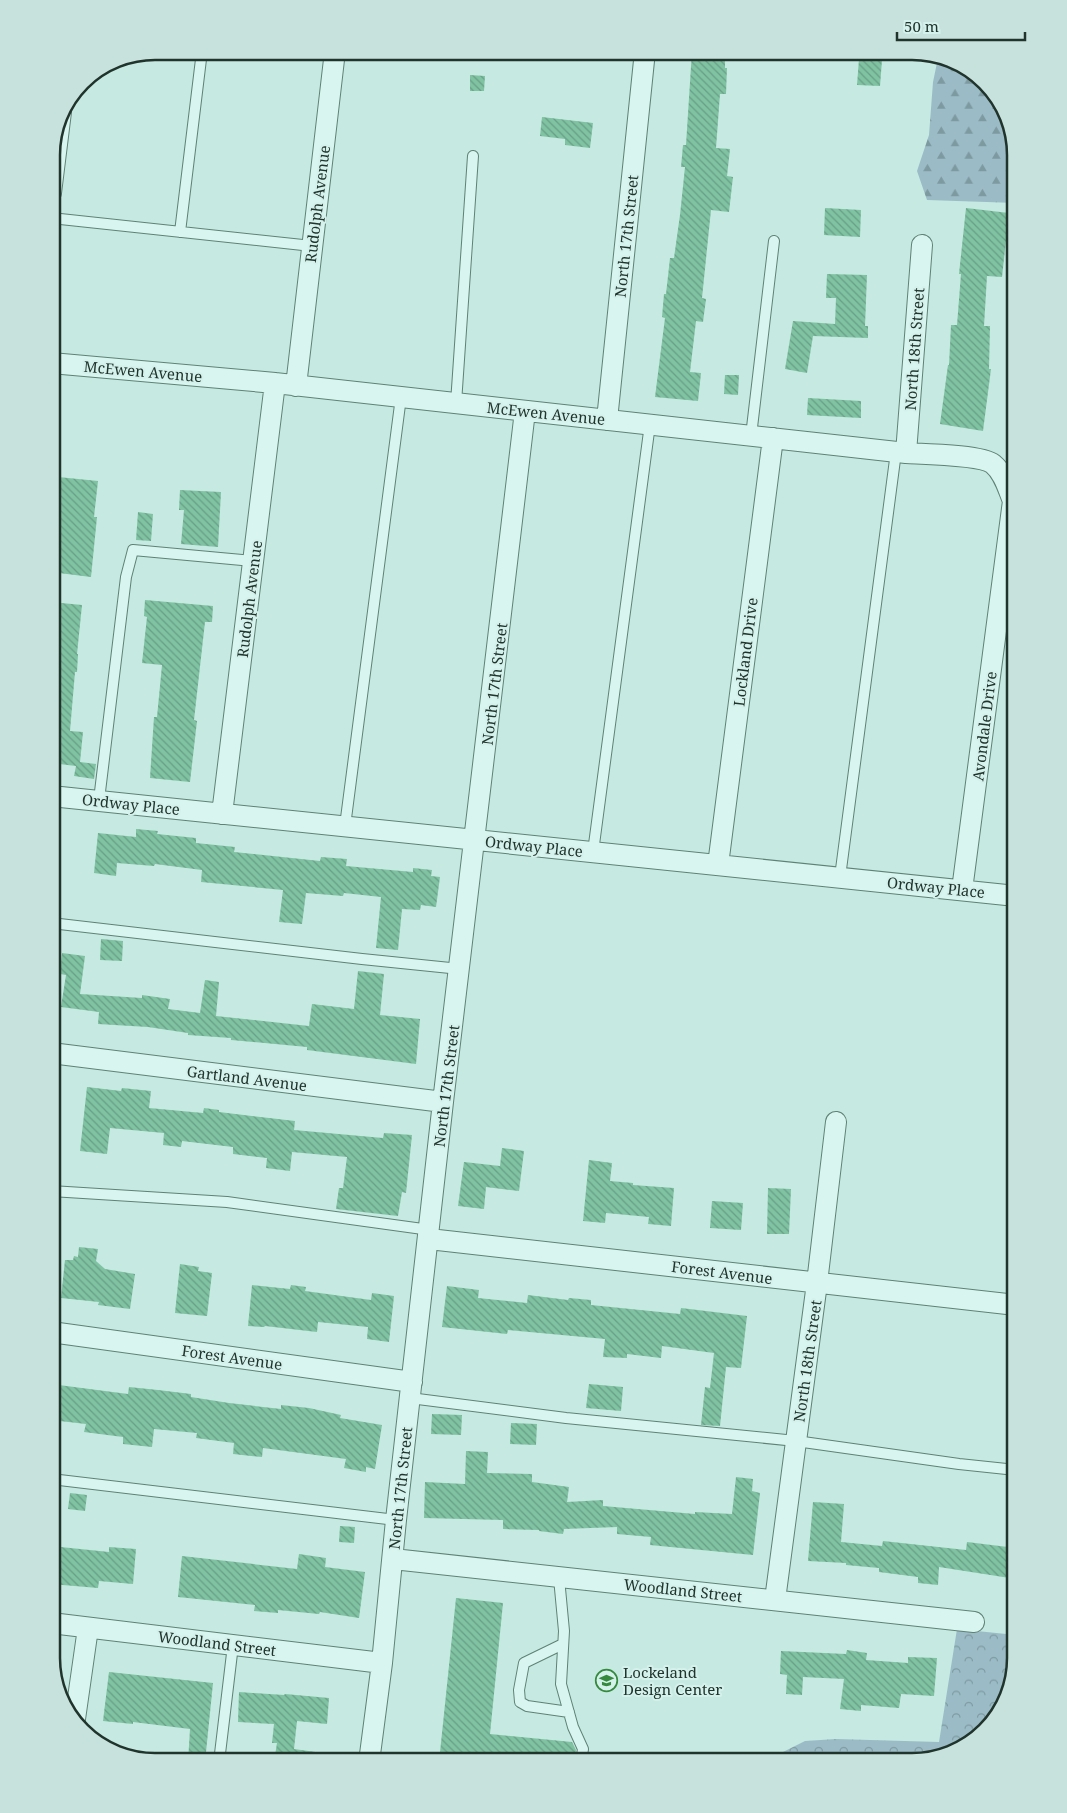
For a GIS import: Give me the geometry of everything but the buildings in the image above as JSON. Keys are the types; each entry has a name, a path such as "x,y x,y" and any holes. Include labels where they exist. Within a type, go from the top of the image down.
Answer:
{"street":[{"name":"Rudolph Avenue","path":"296,386 334,60"},
{"name":"North 17th Street","path":"607,420 644,60"},
{"name":"North 18th Street","path":"901,452 922,245"},
{"name":"McEwen Avenue","path":"60,364 296,386 901,452 979,458 993,463 1007,485"},
{"name":"Rudolph Avenue","path":"222,814 275,384"},
{"name":"North 17th Street","path":"370,1753 382,1663 396,1520 443,1102 476,840 526,411"},
{"name":"Lockland Drive","path":"718,865 773,438"},
{"name":"Avondale Drive","path":"962,890 1007,553"},
{"name":"Ordway Place","path":"60,797 1007,895"},
{"name":"Gartland Avenue","path":"60,1054 443,1102"},
{"name":"North 18th Street","path":"775,1600 817,1283 836,1122"},
{"name":"Forest Avenue","path":"429,1235 817,1283 1007,1304"},
{"name":"Forest Avenue","path":"60,1333 411,1390"},
{"name":"Woodland Street","path":"392,1559 974,1622"},
{"name":"Woodland Street","path":"60,1624 382,1663"},
{"path":"76,1711 88,1628"}],"lane":[{"path":"180,232 201,60"},
{"path":"456,403 472,156"},
{"path":"60,219 312,246"},
{"path":"751,436 774,241"},
{"path":"345,826 401,397"},
{"path":"593,852 650,424"},
{"path":"840,878 901,452"},
{"path":"99,800 126,577 134,550 253,561"},
{"path":"60,924 362,959 460,968"},
{"path":"60,1192 227,1202 429,1235"},
{"path":"411,1390 566,1418 796,1441 1007,1469"},
{"path":"60,1481 396,1520"},
{"path":"559,1578 564,1631 561,1684 583,1753"},
{"path":"563,1644 524,1663 519,1690 520,1702 527,1706 569,1712"},
{"path":"220,1753 233,1645"}],"green space":[{"path":"937,63 943,65 965,76 991,102 1002,124 1006,142 1007,203 927,200 917,171 929,135 933,82"},
{"path":"957,1629 1007,1634 1006,1671 1000,1695 979,1725 965,1737 954,1743 931,1751 912,1753 781,1753 805,1741 836,1739 939,1742"}],"place":[{"name":"Lockeland Design Center","path":"607,1681"}]}
